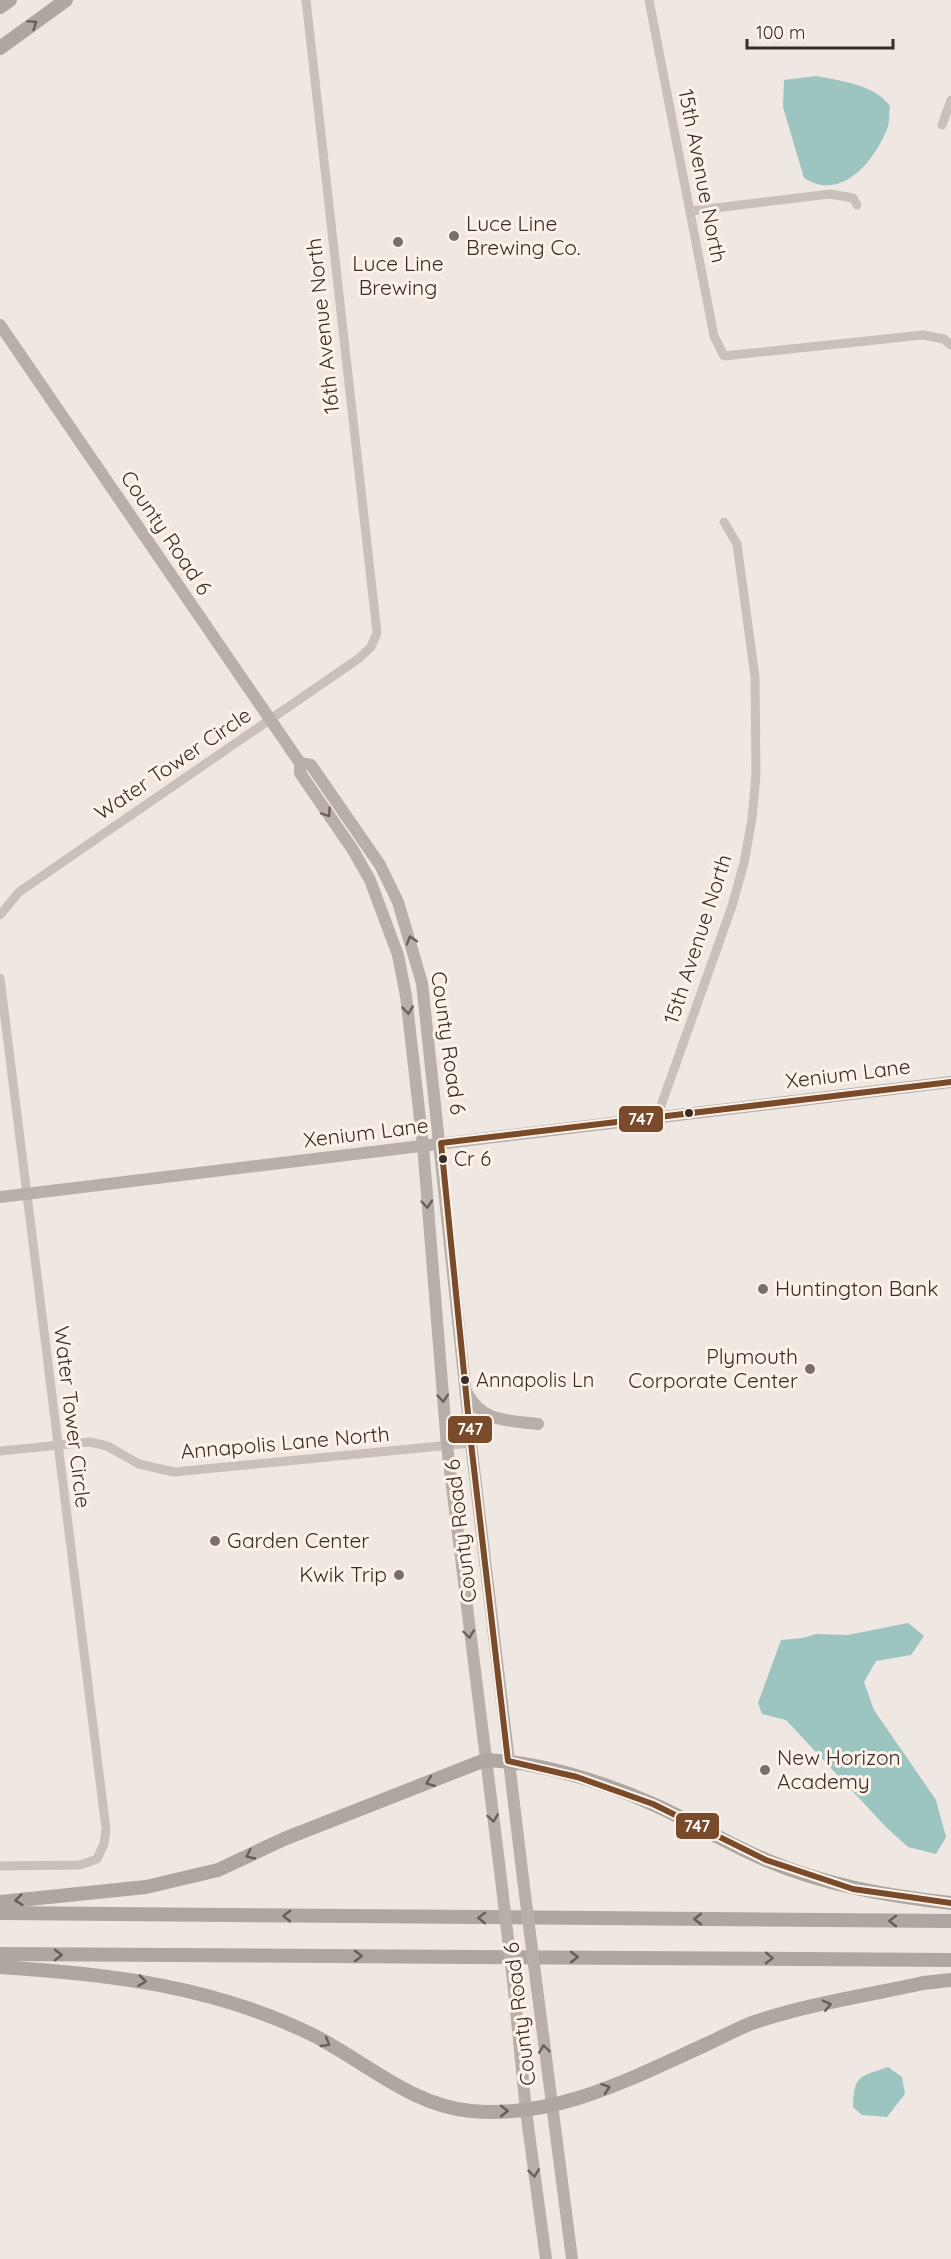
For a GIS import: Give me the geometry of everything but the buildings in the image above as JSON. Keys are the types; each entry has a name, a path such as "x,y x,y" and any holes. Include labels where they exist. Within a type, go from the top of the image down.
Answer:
{"highway":[{"path":"0,7 10,0"},
{"path":"0,48 66,0"},
{"path":"0,1902 146,1887 218,1870 284,1839 485,1760 508,1761 577,1777 653,1804 766,1860 854,1889 951,1903"},
{"path":"0,1913 951,1921"},
{"path":"0,1954 951,1960"},
{"path":"0,1967 54,1970 159,1983 224,1999 313,2035 428,2100 471,2111 526,2111 551,2107 617,2084 760,2020 923,1983 951,1980"}],"main road":[{"name":"County Road 6","path":"0,325 300,763 300,773 353,850 370,880 398,955 406,996 423,1145 447,1446 501,1878 526,2111 546,2259"},
{"name":"County Road 6","path":"300,763 311,765 380,865 398,902 422,983 441,1143 465,1390 508,1761 572,2259"},
{"name":"Xenium Lane","path":"0,1197 951,1082"},
{"path":"465,1390 477,1409 488,1417 538,1424"}],"street":[{"name":"16th Avenue North","path":"306,0 376,633 371,647"},
{"name":"15th Avenue North","path":"649,0 714,336 724,356 923,335 944,339 951,345"},
{"path":"942,125 951,100"},
{"path":"691,211 830,194 853,198 857,206"},
{"name":"15th Avenue North","path":"657,1117 732,906 744,863 752,819 756,765 754,667 737,544 724,522"},
{"name":"Water Tower Circle","path":"0,915 19,892 358,659 371,647"},
{"name":"Water Tower Circle","path":"0,978 106,1829 104,1844 97,1859 80,1865 0,1866"},
{"name":"Annapolis Lane North","path":"0,1451 90,1442 107,1446 140,1464 174,1472 471,1443"}],"water":[{"path":"816,76 866,88 890,106 888,126 874,154 855,175 843,182 831,185 818,184 804,178 783,107 784,80"},
{"path":"908,1623 924,1636 911,1655 876,1661 864,1682 874,1710 936,1800 946,1837 936,1854 908,1847 887,1828 786,1720 762,1714 758,1703 781,1640 816,1634 848,1635"},
{"path":"888,2067 902,2077 905,2094 887,2117 862,2115 853,2107 857,2082 865,2075"}],"transit line":[{"name":"747","path":"951,1082 441,1143 471,1443 508,1761 577,1777 653,1804 766,1860 853,1889 951,1903"}],"place":[{"name":"Luce Line Brewing Co.","path":"454,236"},
{"name":"Luce Line Brewing","path":"398,242"},
{"name":"Cr 6","path":"443,1159"},
{"name":"Huntington Bank","path":"763,1289"},
{"name":"Plymouth Corporate Center","path":"810,1369"},
{"name":"Annapolis Ln","path":"465,1380"},
{"name":"Garden Center","path":"215,1541"},
{"name":"Kwik Trip","path":"399,1575"},
{"name":"New Horizon Academy","path":"765,1770"}]}
